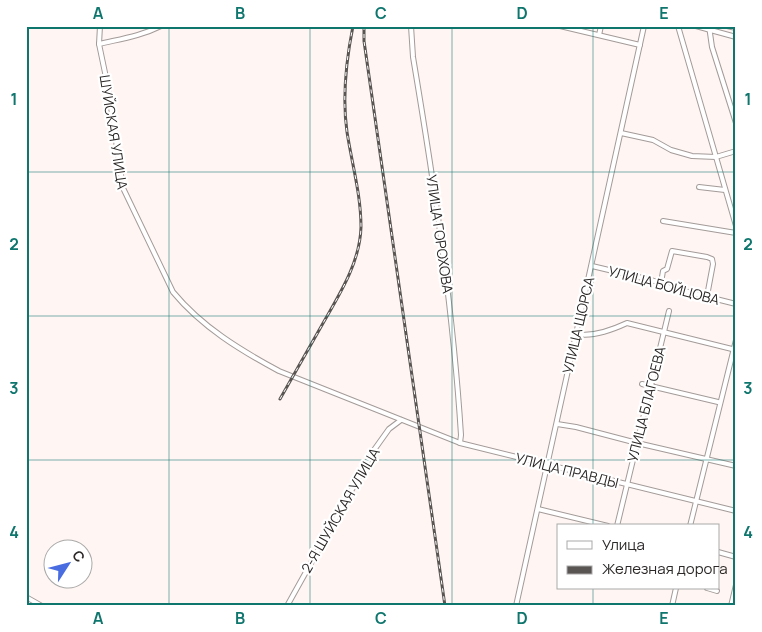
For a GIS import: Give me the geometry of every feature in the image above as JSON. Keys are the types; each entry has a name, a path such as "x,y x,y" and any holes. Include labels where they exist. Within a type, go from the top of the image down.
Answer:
{"street":[{"name":"ШУЙСКАЯ УЛИЦА","path":"100,26 99,44 108,87 123,188 173,292 183,305 205,325 258,360 279,371 401,420"},
{"path":"99,44 149,32 160,26"},
{"name":"УЛИЦА ГОРОХОВА","path":"411,26 413,56 452,320 458,388 460,443"},
{"path":"560,26 640,45"},
{"path":"598,35 600,26"},
{"name":"УЛИЦА ЩОРСА","path":"516,606 644,26"},
{"path":"678,26 736,226"},
{"path":"696,26 709,28 736,37"},
{"path":"727,26 736,28"},
{"path":"709,28 736,123"},
{"path":"621,134 653,140 671,150 692,156 716,157 736,151"},
{"path":"699,187 725,190"},
{"path":"663,220 736,233"},
{"path":"661,283 663,271 667,269 672,251 707,257 712,259 713,264 707,296"},
{"name":"УЛИЦА БОЙЦОВА","path":"592,266 736,304"},
{"name":"УЛИЦА БЛАГОЕВА","path":"617,524 669,311"},
{"path":"576,334 583,335 606,331 627,323 735,350"},
{"path":"690,524 736,340"},
{"path":"642,384 718,402"},
{"name":"УЛИЦА ПРАВДЫ","path":"401,420 460,443 736,511"},
{"name":"2-Я ШУЙСКАЯ УЛИЦА","path":"287,606 374,450 388,429 401,420"},
{"path":"556,424 576,427 736,466"},
{"path":"538,509 600,524"},
{"path":"720,553 736,557"},
{"path":"731,606 736,585"},
{"path":"672,606 676,590"},
{"path":"26,597 42,606"}],"railway":[{"path":"280,399 342,290 353,266 360,240 360,203 347,132 345,106 348,52 353,26"},
{"path":"364,26 364,41 445,606"}]}
